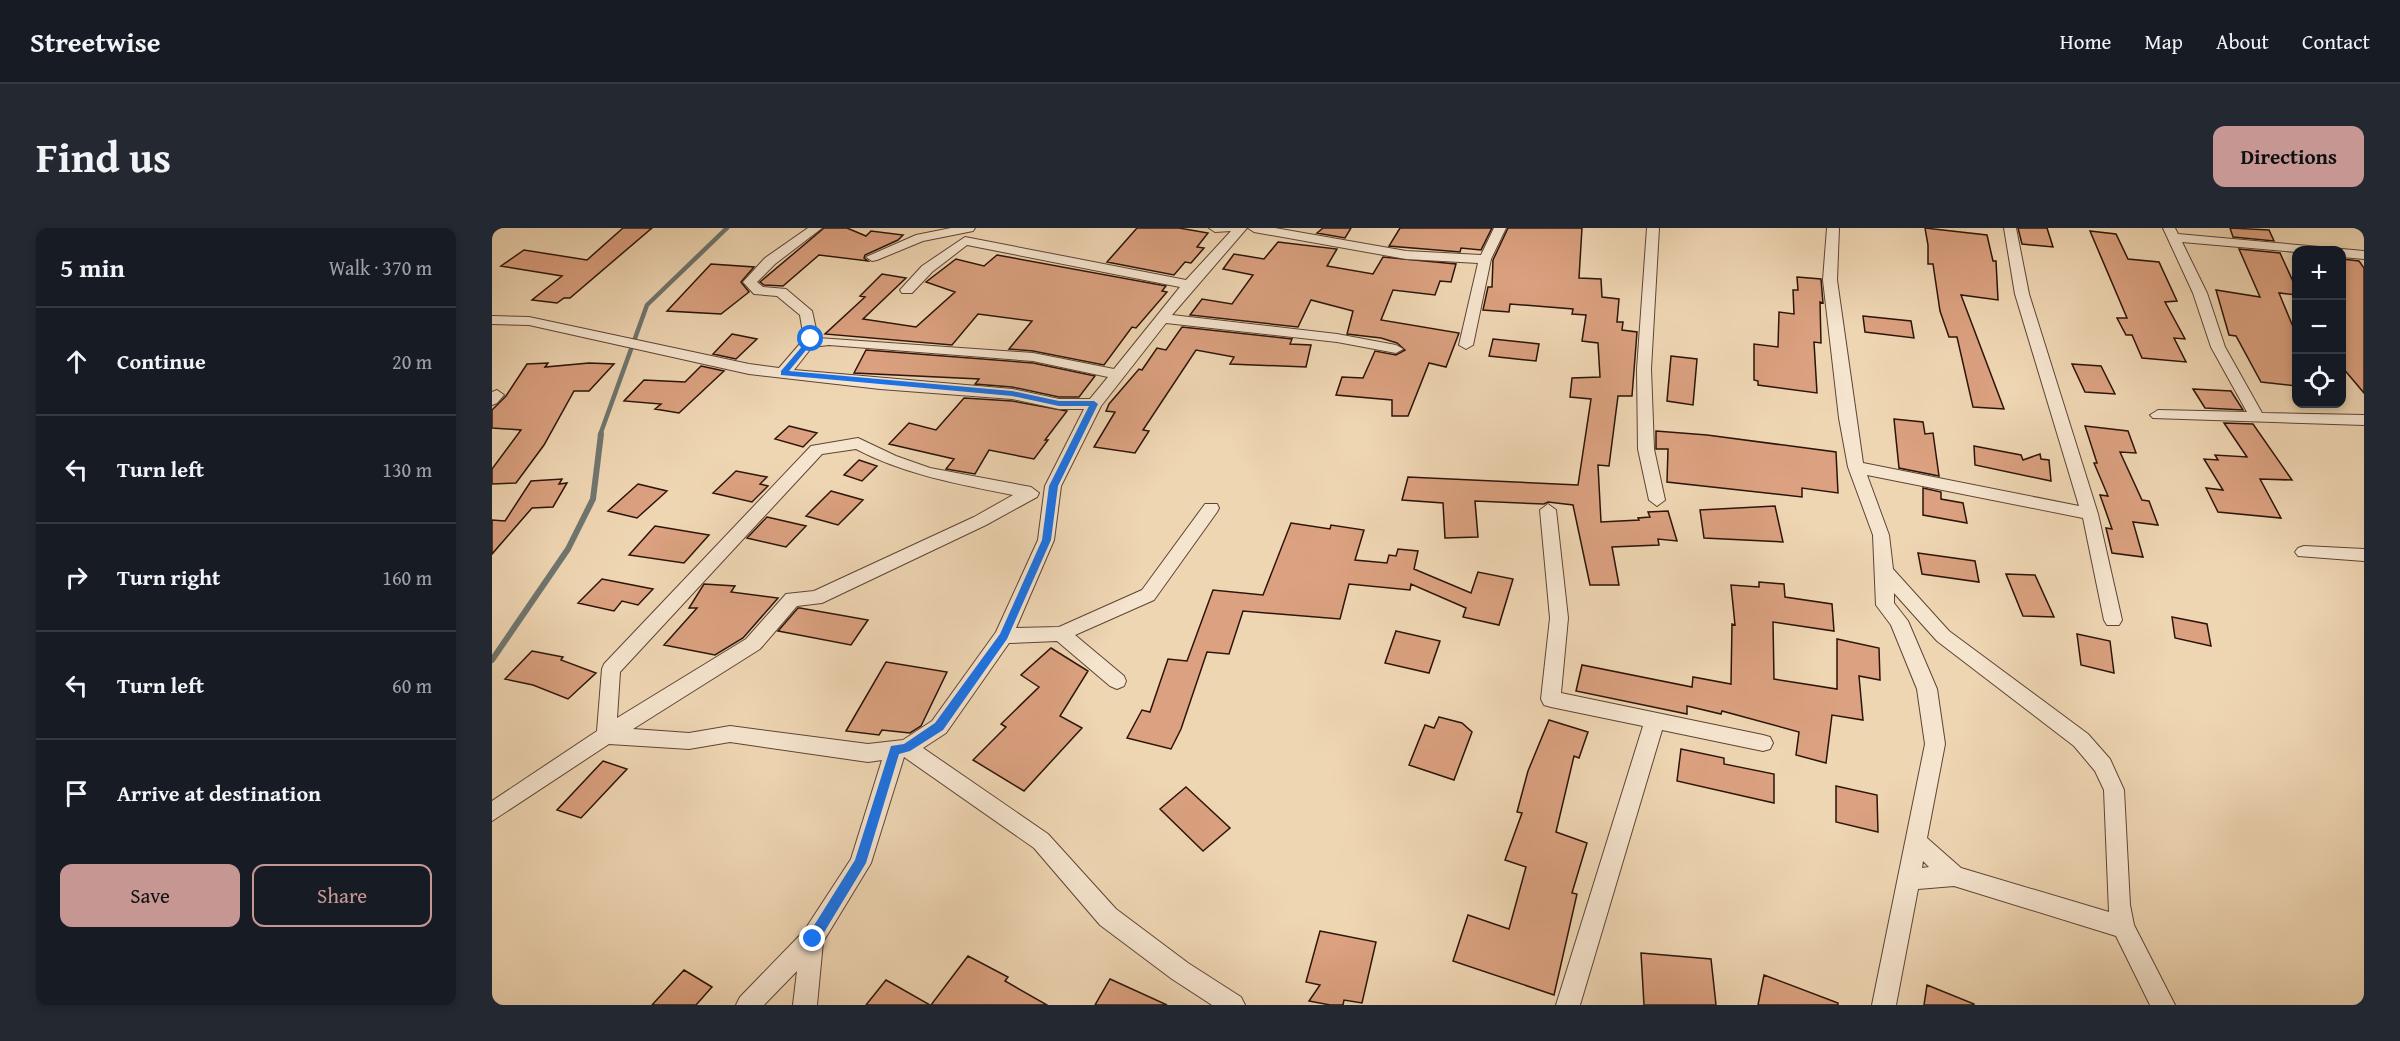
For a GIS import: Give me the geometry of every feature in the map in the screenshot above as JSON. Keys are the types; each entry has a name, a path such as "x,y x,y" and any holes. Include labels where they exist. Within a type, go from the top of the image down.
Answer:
{"street":[{"path":"783,373 811,339 807,314 781,292 759,291 750,282 770,261 816,228"},
{"path":"872,256 920,238 969,228"},
{"path":"1215,228 1229,228"},
{"path":"606,735 689,741 730,734 868,753 901,749 939,727 1004,636 1046,540 1053,486 1094,404 1189,285 1240,228"},
{"path":"1254,228 1406,255 1485,259"},
{"path":"1466,345 1485,259 1500,228"},
{"path":"1653,228 1644,381 1646,449 1657,500"},
{"path":"1833,228 1830,280 1856,466 1881,535 1885,571 1885,605 1899,621 1927,690 1935,744 1884,1005"},
{"path":"2010,228 2022,294 2090,514 2113,620"},
{"path":"2172,233 2292,247"},
{"path":"2172,233 2200,293 2217,348 2256,416"},
{"path":"908,290 927,269 965,241 1189,285"},
{"path":"2346,253 2364,255"},
{"path":"1163,318 1338,338 1365,345 1396,349"},
{"path":"492,320 529,321 652,350 783,373 1012,394 1059,404 1094,404"},
{"path":"808,343 829,340 1033,357 1118,375"},
{"path":"2158,415 2364,420"},
{"path":"606,735 611,669 816,450 858,442 890,460 928,473 1030,493"},
{"path":"1856,466 2090,514"},
{"path":"492,812 606,735 753,644 792,599 816,598 980,521 1030,493 1053,486"},
{"path":"1004,636 1061,634 1148,596 1211,508"},
{"path":"1548,510 1559,618 1551,699 1763,743"},
{"path":"2304,552 2364,555"},
{"path":"1885,571 1943,636 2081,740 2103,765 2114,790 2119,905 2123,927 2163,1005"},
{"path":"1061,634 1117,681"},
{"path":"1568,1005 1655,720"},
{"path":"748,1005 813,939 860,863 901,749"},
{"path":"901,749 1041,841 1107,917 1180,971 1233,1005"},
{"path":"1916,841 1954,876"},
{"path":"1909,879 1954,876 2123,927"},
{"path":"806,1005 813,939"}],"building":[{"path":"623,228 652,228 570,298 564,298 557,303 532,300 562,276 501,266 524,250 587,260"},
{"path":"824,228 847,228 866,236 871,231 903,235 898,240 865,255 864,258 868,261 819,255 783,286 764,285 760,282"},
{"path":"1137,228 1179,228 1208,233 1197,247 1204,248 1191,263 1185,262 1174,275 1107,262"},
{"path":"1323,228 1351,228 1345,238 1317,233"},
{"path":"1400,228 1492,228 1481,250 1461,248 1460,252 1389,246"},
{"path":"1508,228 1582,228 1579,278 1601,279 1602,297 1619,299 1617,322 1623,322 1622,330 1637,332 1632,396 1618,396 1609,466 1598,465 1601,522 1639,520 1638,518 1650,517 1648,512 1668,511 1677,541 1658,539 1659,545 1612,547 1619,585 1590,585 1573,505 1548,502 1544,504 1475,501 1478,537 1445,538 1443,503 1402,500 1408,477 1578,485 1591,399 1570,397 1572,378 1600,377 1598,343 1582,341 1586,315 1572,314 1573,309 1510,304 1509,312 1483,310 1488,287 1492,287 1493,260"},
{"path":"1925,228 1987,235 1993,261 1996,261 1998,300 1961,295 2004,409 1973,407 1957,337 1949,337 1940,311 1933,264 1928,264"},
{"path":"2018,228 2047,228 2053,247 2022,244"},
{"path":"2230,228 2269,230 2274,241 2233,237"},
{"path":"2090,231 2116,234 2128,259 2159,262 2177,301 2165,302 2185,339 2174,338 2186,362 2142,358 2132,335 2126,335 2117,318 2127,318"},
{"path":"1278,242 1337,249 1327,266 1373,274 1383,257 1456,264 1451,282 1440,281 1435,295 1393,290 1381,320 1459,333 1446,367 1429,363 1408,416 1392,416 1392,400 1336,395 1342,377 1363,378 1375,351 1396,355 1405,350 1397,343 1381,338 1347,334 1353,311 1311,300 1298,327 1190,315 1202,299 1232,304 1253,275 1223,269 1234,254 1264,259"},
{"path":"2239,249 2280,253 2292,279 2292,295 2279,293 2292,324 2292,386 2261,382 2236,336 2229,335 2216,290 2260,297"},
{"path":"997,255 1166,286 1162,291 1167,292 1136,328 1132,327 1104,365 1033,351 1009,349 1032,321 978,314 952,345 825,334 865,297 860,296 882,274 906,278 863,319 916,327 955,292 926,282 956,259 984,266"},
{"path":"2346,259 2359,261 2364,268 2364,393 2346,372"},
{"path":"711,264 754,267 741,282 749,292 721,314 667,311"},
{"path":"1797,277 1821,279 1823,303 1820,302 1821,343 1814,342 1817,393 1758,385 1758,381 1754,380 1754,344 1778,347 1779,312 1794,314 1793,290 1798,290"},
{"path":"1863,316 1911,321 1914,338 1865,332"},
{"path":"1182,327 1292,339 1290,344 1311,345 1306,367 1230,364 1234,357 1196,350 1143,430 1149,431 1135,453 1094,447 1115,412 1106,411 1109,404 1139,369 1142,370 1157,348 1166,350"},
{"path":"732,334 757,339 736,359 713,354"},
{"path":"1493,339 1539,344 1536,361 1489,356"},
{"path":"866,350 1033,363 1095,376 1079,397 1059,397 1012,387 975,384 979,379 854,373"},
{"path":"1671,356 1697,359 1693,405 1667,401"},
{"path":"548,363 545,367 589,363 614,364 589,391 574,391 544,445 516,483 492,484 492,469 521,430 492,428 492,410 506,396 527,364"},
{"path":"2072,364 2101,366 2115,394 2085,392"},
{"path":"701,366 724,371 679,413 655,409 661,404 624,401 644,380 685,382"},
{"path":"2193,389 2231,391 2243,410 2205,408"},
{"path":"964,398 1012,401 1067,411 1034,459 989,450 975,474 946,469 954,459 889,444 909,423 936,430"},
{"path":"1894,419 1923,422 1925,434 1933,433 1939,476 1899,468"},
{"path":"2224,423 2253,424 2292,480 2260,479 2281,518 2218,512 2206,488 2223,490 2204,459 2218,460 2215,455 2247,457"},
{"path":"789,426 817,433 803,447 775,439"},
{"path":"2085,426 2128,431 2136,453 2120,452 2142,500 2149,501 2158,525 2133,522 2143,557 2112,553 2106,528 2112,529 2100,495 2108,496 2094,463 2097,463"},
{"path":"1656,431 1707,435 1836,452 1838,493 1802,488 1802,497 1667,482 1668,449 1656,449"},
{"path":"1974,446 2021,455 2023,460 2040,454 2041,459 2049,460 2051,481 1975,465"},
{"path":"859,460 877,466 862,481 844,475"},
{"path":"736,471 767,477 760,484 768,486 752,502 713,493"},
{"path":"562,479 559,484 567,483 553,507 532,508 492,554 492,520 505,521 531,481"},
{"path":"638,484 667,491 637,518 608,511"},
{"path":"1923,488 1941,492 1941,499 1963,503 1967,523 1923,515"},
{"path":"831,491 863,500 838,525 806,516"},
{"path":"1775,506 1783,542 1704,538 1700,510"},
{"path":"767,517 806,526 786,547 747,538"},
{"path":"1291,523 1330,529 1331,525 1364,530 1355,560 1387,563 1389,555 1396,556 1398,549 1418,551 1414,569 1471,593 1478,572 1513,579 1499,625 1463,617 1466,608 1411,584 1410,590 1349,584 1340,619 1243,611 1229,654 1207,652 1181,729 1171,749 1127,738 1142,710 1150,712 1168,659 1187,661 1213,590 1263,595"},
{"path":"655,526 709,535 684,563 629,555"},
{"path":"1918,553 1975,561 1979,582 1922,574"},
{"path":"2006,574 2035,575 2054,617 2023,616"},
{"path":"602,579 653,589 638,605 622,601 614,611 578,603"},
{"path":"1759,582 1784,584 1785,597 1832,604 1834,631 1773,622 1774,679 1837,689 1837,639 1879,648 1880,680 1859,676 1863,720 1832,715 1826,763 1796,755 1799,732 1722,711 1721,714 1687,706 1687,714 1576,691 1582,665 1692,687 1693,677 1731,684 1732,624 1735,625 1731,585 1759,587"},
{"path":"704,584 735,586 731,592 778,598 743,638 715,655 664,645 697,608 689,608"},
{"path":"798,608 868,620 851,645 778,631"},
{"path":"2172,617 2207,624 2211,646 2175,638"},
{"path":"1396,631 1440,641 1429,673 1385,663"},
{"path":"2077,634 2110,641 2114,673 2081,665"},
{"path":"1051,648 1088,671 1060,716 1082,728 1024,791 973,760 1006,727 1001,724 1039,687 1021,675"},
{"path":"532,651 563,657 561,660 596,673 568,699 533,685 505,679"},
{"path":"886,662 947,672 921,726 910,733 882,730 879,735 846,731"},
{"path":"1439,717 1462,723 1472,732 1454,780 1409,765 1425,725 1434,728"},
{"path":"1549,720 1588,732 1579,758 1574,756 1556,832 1587,843 1572,893 1577,894 1554,995 1453,961 1468,915 1509,929 1526,867 1505,860 1522,813 1517,812 1528,771"},
{"path":"1681,749 1724,758 1724,764 1774,774 1774,803 1677,781"},
{"path":"603,761 627,769 581,818 557,810"},
{"path":"1836,786 1877,795 1878,832 1836,822"},
{"path":"1186,787 1230,828 1203,851 1160,809"},
{"path":"1320,931 1376,942 1362,1003 1344,1000 1343,1005 1330,1005 1309,1001 1320,985 1306,982"},
{"path":"1641,953 1711,959 1716,1005 1644,1005"},
{"path":"968,956 1008,977 1005,981 1047,1005 931,1005"},
{"path":"684,970 712,987 696,1005 652,1005"},
{"path":"1764,975 1838,1003 1838,1005 1758,1005"},
{"path":"1110,979 1167,1005 1095,1005"},
{"path":"886,980 930,1005 866,1005"},
{"path":"1927,985 1974,1004 1974,1005 1924,1005"}],"waterway":[{"path":"600,435 647,305 727,228"},
{"path":"492,660 568,549 593,499 601,434"}],"route":[{"path":"811,339 783,373 880,384 1012,394 1059,404 1094,404 1053,486 1046,540 1004,636 939,727 907,748 895,750 860,863 813,939"}]}
